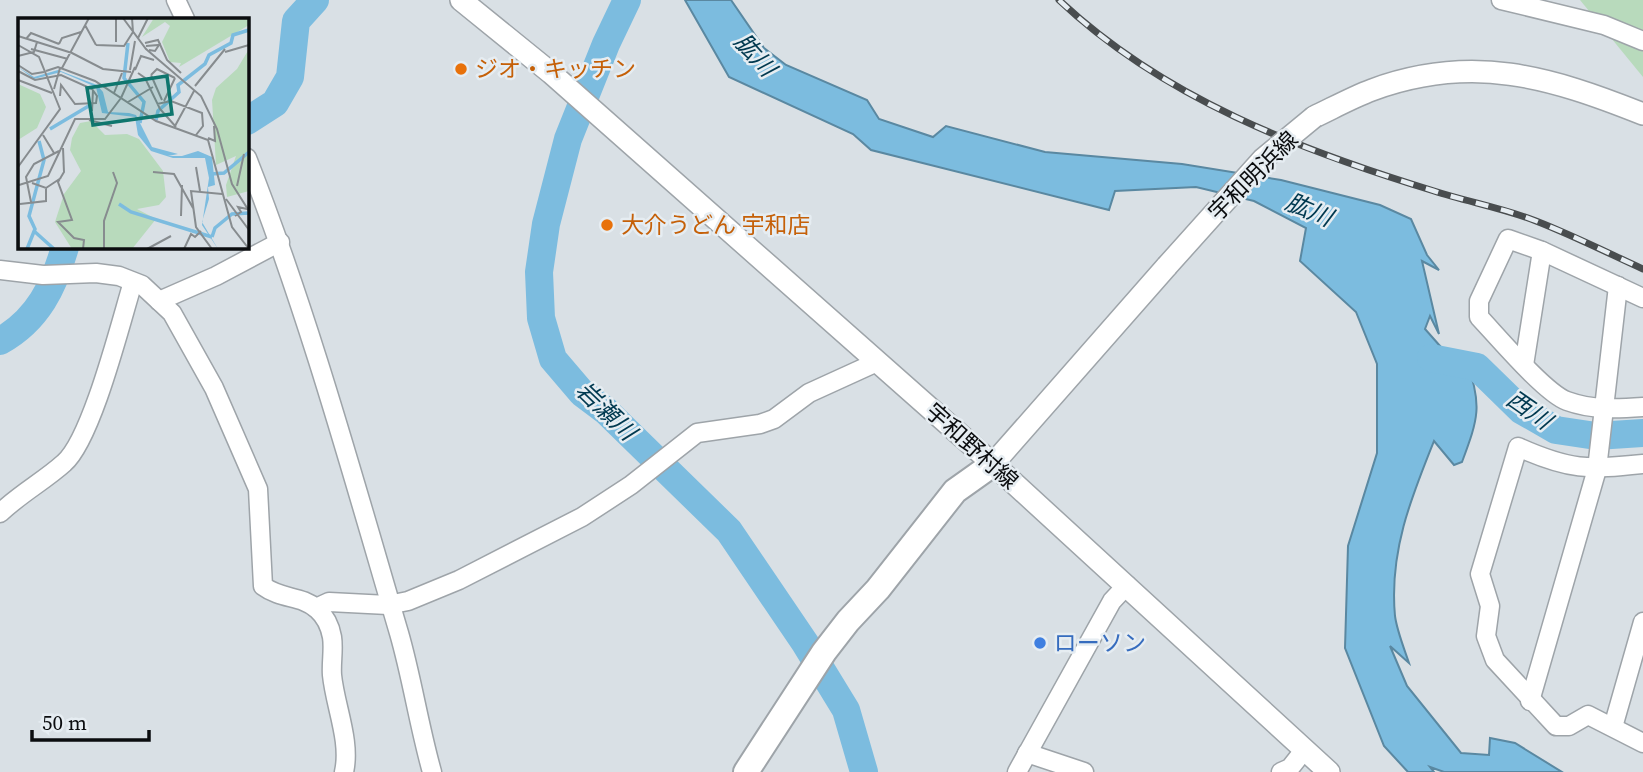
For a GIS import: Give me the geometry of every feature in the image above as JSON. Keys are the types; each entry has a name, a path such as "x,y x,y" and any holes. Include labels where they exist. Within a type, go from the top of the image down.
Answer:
{"highway":[{"path":"746,772 762,760 854,627 970,500 993,464"}],"main road":[{"name":"宇和野村線","path":"461,0 551,73 993,464 1329,772"},
{"name":"宇和明浜線","path":"993,464 1072,371 1263,159 1314,117 1373,89 1416,78 1486,71 1555,81 1643,114"}],"street":[{"path":"176,0 185,18"},
{"path":"1501,0 1604,25 1643,41"},
{"path":"248,161 280,242 373,539 432,772"},
{"path":"1643,298 1542,251 1508,239 1479,301 1479,317 1524,365 1563,400 1603,418 1643,407"},
{"path":"159,301 216,276 280,242"},
{"path":"1524,365 1542,251"},
{"path":"0,270 65,276 96,273 133,282 142,285 159,301 184,331 214,388 258,489 264,586 278,597 300,599 316,608 327,620 332,639 332,674 343,735 344,772"},
{"path":"0,513 24,491 66,462 72,452 90,420 133,282"},
{"path":"1530,701 1597,469 1618,286"},
{"path":"316,608 329,602 388,605 408,601 459,579 582,517 631,485 697,433 760,424 774,419 809,393 877,362"},
{"path":"1643,464 1597,469 1555,464 1518,447 1480,574 1490,606 1486,636 1495,660 1530,701 1556,726 1569,726 1588,715 1643,743"},
{"path":"1017,772 1112,601 1127,585"},
{"path":"1613,727 1643,622"},
{"path":"1281,772 1290,768 1305,749"},
{"path":"1027,752 1084,772"}],"green space":[{"path":"1580,0 1643,0 1643,77"}],"water":[{"name":"肱川","path":"685,0 731,0 764,48 786,65 867,100 879,119 933,137 946,126 1045,152 1182,164 1281,180 1380,205 1411,219 1427,255 1439,270 1422,261 1439,334 1430,316 1425,329 1448,355 1466,360 1475,389 1476,412 1462,462 1454,465 1434,441 1417,483 1399,548 1394,592 1396,622 1409,663 1390,646 1407,686 1461,753 1489,755 1490,738 1515,743 1562,772 1444,772 1430,767 1434,772 1408,772 1384,746 1345,648 1348,546 1377,453 1377,364 1356,312 1300,261 1306,228 1254,201 1196,187 1115,191 1109,210 871,150 853,134 729,77"}],"waterway":[{"path":"248,120 275,103 290,77 296,21 315,0"},
{"name":"岩瀬川","path":"627,0 606,44 568,139 546,224 539,272 541,318 553,359 582,393 606,411 729,531 805,643 846,710 864,772"},
{"path":"0,341 25,323 43,301 56,275 65,248"},
{"name":"西川","path":"1431,358 1477,367 1521,410 1556,430 1596,436 1643,433"}],"railway":[{"path":"1059,0 1099,35 1143,65 1188,93 1235,117 1334,158 1536,221 1643,269"}],"place":[{"name":"ジオ・キッチン","path":"461,69"},
{"name":"大介うどん 宇和店","path":"607,225"},
{"name":"ローソン","path":"1040,643"}]}
